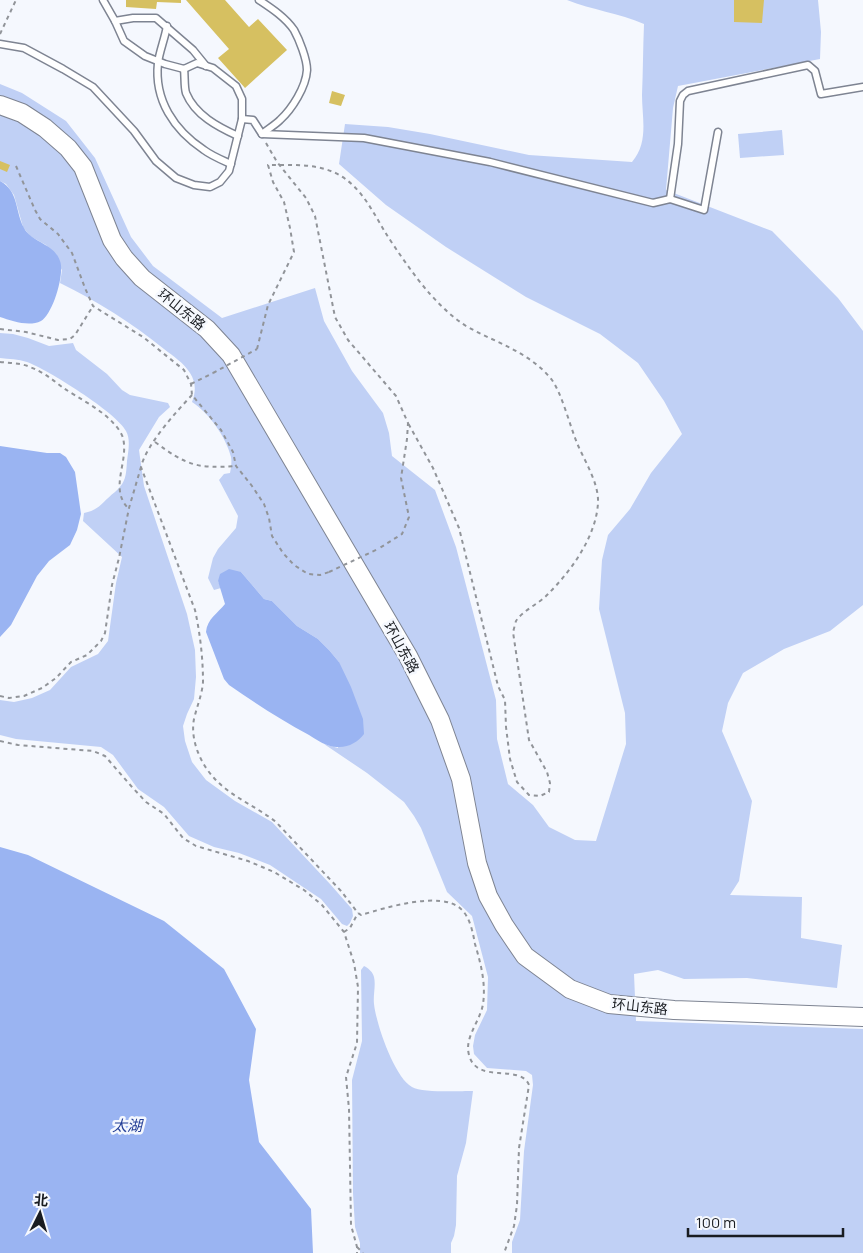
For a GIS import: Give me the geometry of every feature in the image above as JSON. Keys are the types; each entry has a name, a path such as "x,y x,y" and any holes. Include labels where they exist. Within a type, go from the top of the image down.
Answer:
{"street":[{"name":"环山东路","path":"0,105 22,113 45,128 68,148 83,167 112,240 124,258 142,278 207,328 231,355 408,656 440,720 461,779 477,864 488,896 524,956 570,989 609,1004 674,1010 863,1017"}],"lane":[{"path":"0,44 24,48 93,87 134,131 156,161 176,178 194,185 210,187 220,182 229,171 242,119 242,99 236,86 213,68 197,63 184,69 145,56 124,41 103,0"},
{"path":"259,0 277,12 293,29 302,46 307,70 293,105 280,120 262,134"},
{"path":"115,21 132,18 156,18 193,50 206,66"},
{"path":"166,26 158,61 157,86 162,103 179,129 204,150 231,164"},
{"path":"670,199 678,144 680,101 683,94 688,91 808,65 815,71 821,94 863,87"},
{"path":"184,69 186,92 193,106 222,129 238,136"},
{"path":"242,119 253,120 262,134"},
{"path":"262,134 364,138 490,162 653,203 670,199 704,210 718,132"}],"path":[{"path":"0,34 16,0"},
{"path":"192,384 257,349 268,305 294,252 284,202 273,182 268,165 280,165 326,169 342,177 374,210 386,233 428,292 445,311 466,326 524,354 538,365 553,382 596,485 598,502 595,519 583,551 548,594 516,622 513,632 529,740 547,772 550,784 548,792 540,796 529,795 517,782 510,759 504,700 498,686 459,528 433,468 408,423 396,396 348,340 335,317 315,216 306,198 280,165 262,134"},
{"path":"16,166 40,219 58,234 72,253 93,306 143,336 184,370 192,384 192,395 221,430 233,452 236,466 264,504 272,536 282,553 308,574 320,575 330,572 378,549 402,534 409,517 401,478 408,439 408,423"},
{"path":"0,329 26,332 58,340 70,338 75,335 93,306"},
{"path":"0,362 29,366 48,375 115,424 122,436 124,446 119,484 120,494 123,503 129,508"},
{"path":"0,696 9,698 24,696 42,688 56,678 71,662 88,655 101,641 105,633 112,585 129,508 143,456 155,442 168,421 192,395"},
{"path":"155,442 177,458 193,465 215,468 236,466"},
{"path":"141,467 198,622 203,684 200,704 193,727 195,743 200,757 212,777 226,790 264,812 276,822 361,915 386,908 433,900 449,902 461,909 467,917 482,968 484,991 482,1007 468,1043 468,1054 480,1069 489,1073 521,1075 529,1085 519,1148 515,1219 504,1253"},
{"path":"0,741 18,745 94,751 106,756 146,802 164,814 183,838 196,846 248,861 274,872 304,890 322,905 344,932 354,963 358,987 356,1043 346,1077 349,1109 351,1225 357,1253"},
{"path":"344,932 350,928 358,913"},
{"path":"357,1247 363,1253"}],"shaded area":[{"path":"567,0 818,0 821,32 820,59 678,86 673,108 666,190 772,231 838,298 863,331 863,605 830,631 784,649 743,673 728,703 722,731 752,801 739,881 730,895 802,897 801,938 842,945 837,988 747,978 684,979 658,970 634,974 636,1021 863,1029 863,1253 512,1253 512,1242 520,1220 524,1151 533,1085 532,1075 526,1071 487,1068 474,1054 475,1035 487,1010 488,977 472,916 447,892 421,828 404,802 367,773 324,744 338,748 339,662 318,639 297,626 272,601 264,599 241,572 218,581 221,588 214,590 208,578 213,558 218,549 236,528 238,516 219,480 224,474 230,473 231,457 229,449 205,412 192,402 195,387 190,373 178,360 127,321 60,283 62,270 46,245 30,236 23,227 14,195 6,184 0,181 0,84 22,93 66,121 95,158 131,237 153,266 222,318 315,288 324,321 352,371 383,413 389,433 392,456 435,490 456,547 496,700 497,739 508,784 533,805 549,827 575,840 596,841 626,744 625,713 599,609 602,560 608,535 630,509 651,473 682,434 664,401 638,363 600,334 526,297 446,247 386,205 339,164 345,124 388,127 430,134 529,155 632,162 641,146 643,138 644,24"},
{"path":"782,130 784,155 740,158 738,134"},
{"path":"0,333 13,334 49,346 73,343 76,350 107,374 122,390 130,395 168,403 170,407 159,417 139,450 144,486 187,614 195,650 196,677 194,699 183,726 185,741 192,762 206,780 235,801 272,822 352,909 353,916 347,926 342,924 321,899 270,865 239,853 214,847 189,836 164,807 138,789 113,755 101,747 16,739 0,735 0,700 14,702 32,698 50,690 71,667 98,654 108,641 116,583 122,557 83,521 84,513 98,507 123,482 129,442 128,435 120,423 81,392 37,366 27,362 0,358"},
{"path":"364,966 373,973 375,1013 382,1036 393,1061 405,1081 417,1089 473,1091 466,1143 457,1176 456,1225 451,1243 451,1253 360,1253 360,1243 355,1227 353,1193 352,1080 362,1041 361,970"}],"water":[{"path":"0,181 6,185 14,196 24,228 32,237 53,250 60,261 61,274 54,302 45,317 36,323 20,323 0,317"},
{"path":"0,446 47,453 60,453 66,457 75,472 81,514 77,530 70,545 49,561 37,576 11,625 0,637"},
{"path":"229,569 241,572 264,599 272,601 297,626 318,639 339,662 363,719 364,734 359,740 341,747 333,747 322,743 258,705 229,685 224,679 206,632 211,620 225,604 218,581 220,574"},
{"name":"太湖","path":"0,847 28,855 164,921 224,969 256,1029 249,1080 259,1142 311,1209 313,1253 0,1253"}],"building":[{"path":"126,0 181,0 181,3 157,2 156,9 126,7"},
{"path":"186,0 225,0 249,27 258,19 287,50 245,88 218,58 229,49"},
{"path":"734,0 764,0 762,23 734,22"},
{"path":"332,91 345,95 341,106 329,103"},
{"path":"0,161 10,165 7,172 0,169"}]}
